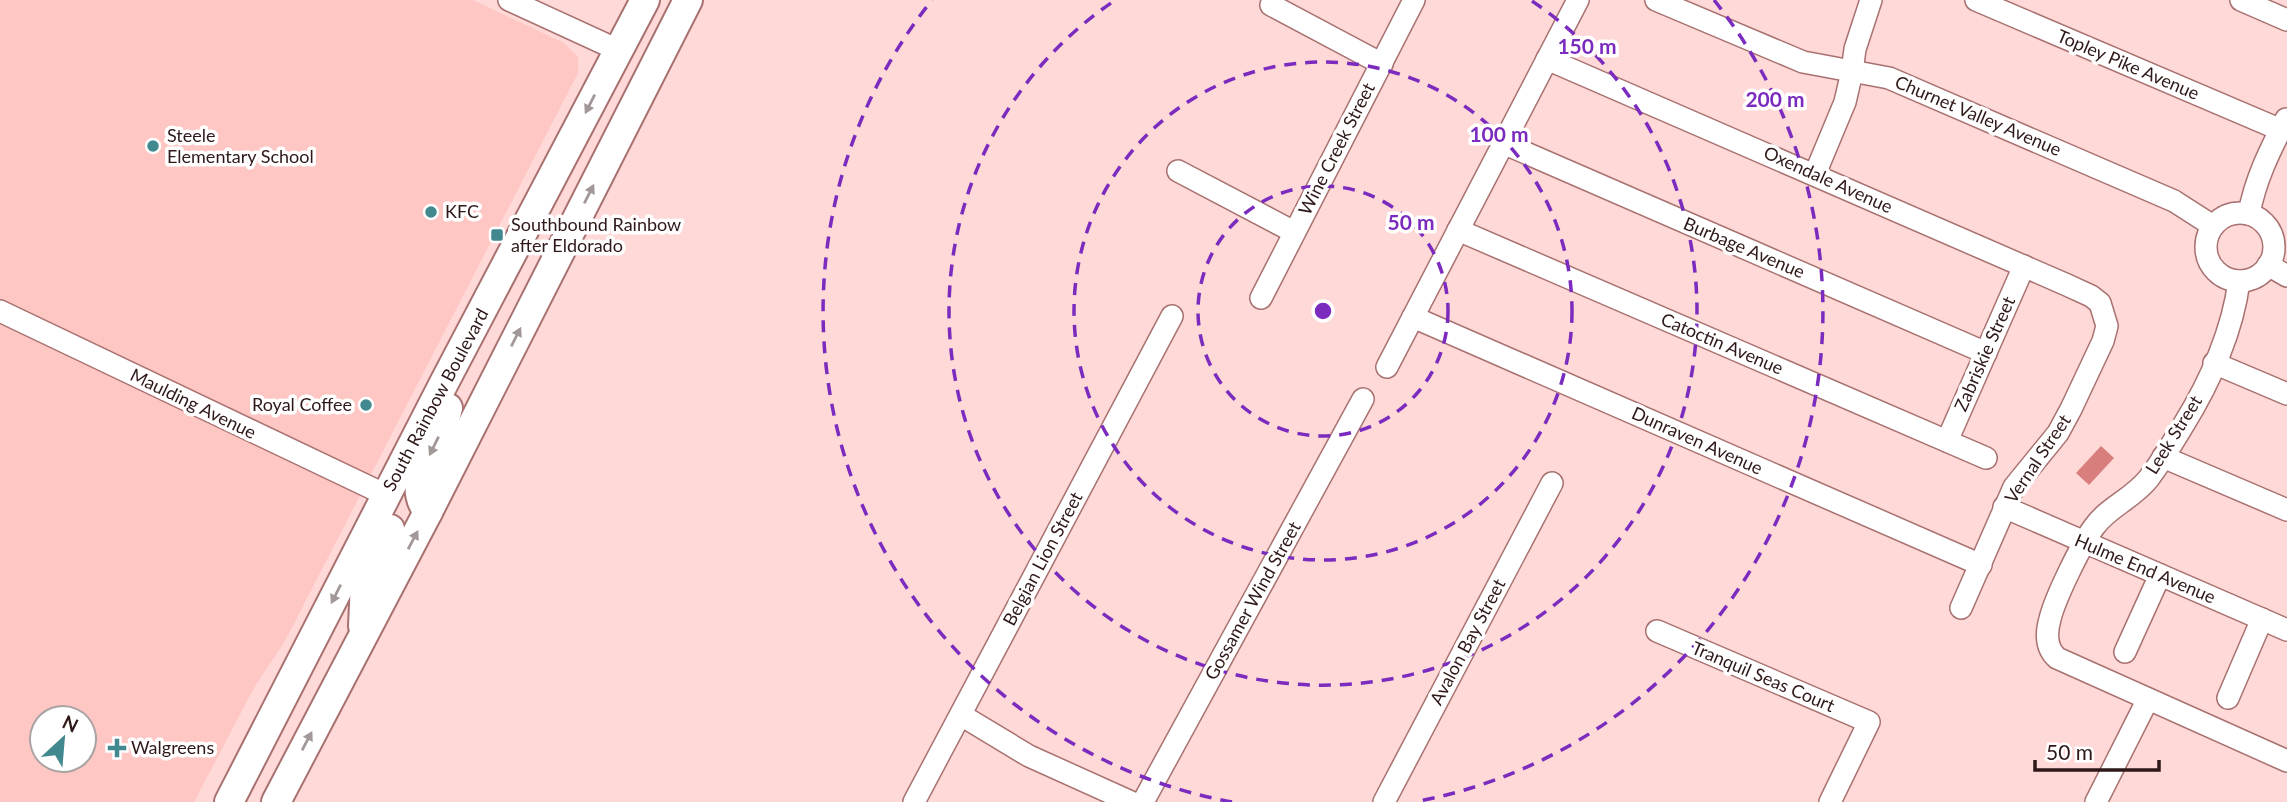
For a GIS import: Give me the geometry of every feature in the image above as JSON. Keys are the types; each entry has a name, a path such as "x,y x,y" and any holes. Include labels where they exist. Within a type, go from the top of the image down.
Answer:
{"main road":[{"name":"South Rainbow Boulevard","path":"229,802 445,381 645,0"},
{"path":"664,0 656,26 659,31 671,36"},
{"path":"276,802 428,512 688,0"},
{"path":"604,165 602,123 624,78 618,50"},
{"path":"428,512 420,496 419,478 443,426 449,404 445,381"},
{"path":"362,636 365,582 392,520 386,495"},
{"path":"214,802 253,756"}],"street":[{"path":"509,0 618,50"},
{"name":"Wine Creek Street","path":"1261,299 1414,0"},
{"path":"1387,367 1578,0"},
{"name":"Churnet Valley Avenue","path":"1656,0 1803,62 1889,78 2174,201 2213,226"},
{"path":"1815,174 1845,102 1855,49 1871,0"},
{"name":"Topley Pike Avenue","path":"1976,0 2284,124"},
{"path":"2241,0 2287,20"},
{"path":"1271,5 1382,64"},
{"name":"Oxendale Avenue","path":"1547,59 2091,296 2104,310"},
{"path":"2249,214 2252,194 2284,124"},
{"name":"Burbage Avenue","path":"1503,144 1986,353"},
{"path":"1178,171 1294,232"},
{"path":"2249,214 2266,226 2271,235 2273,245 2268,265 2250,279 2228,279 2219,274 2207,256 2208,235 2213,226 2229,215 2249,214"},
{"name":"Catoctin Avenue","path":"1458,230 1986,458"},
{"path":"2268,265 2287,276"},
{"name":"Zabriskie Street","path":"1947,442 2024,266"},
{"name":"Leek Street","path":"2148,699 2057,658 2050,652 2050,617 2071,568 2094,527 2149,478 2185,423 2231,320 2239,281"},
{"name":"Vernal Street","path":"1961,608 2014,487 2058,433 2071,409 2103,341 2107,326 2104,310"},
{"name":"Maulding Avenue","path":"0,311 386,495"},
{"name":"Belgian Lion Street","path":"914,802 1172,316"},
{"name":"Dunraven Avenue","path":"1413,317 1980,565"},
{"path":"2214,363 2287,394"},
{"name":"Gossamer Wind Street","path":"1143,802 1363,399"},
{"path":"2163,457 2287,510"},
{"name":"Avalon Bay Street","path":"1384,802 1552,483"},
{"name":"Hulme End Avenue","path":"2004,507 2287,630"},
{"path":"2125,652 2160,575"},
{"path":"2228,698 2262,619"},
{"name":"Tranquil Seas Court","path":"1657,631 1869,722 1830,802"},
{"path":"2096,802 2148,699 2287,761"},
{"path":"961,715 1029,756 1131,802"}],"shaded area":[{"path":"0,0 473,0 564,43 578,57 578,73 285,641 255,686 194,802 0,802"},
{"path":"2101,446 2114,458 2089,485 2076,473"}],"place":[{"name":"Steele Elementary School","path":"153,146"},
{"name":"KFC","path":"431,212"},
{"name":"Southbound Rainbow after Eldorado","path":"497,235"},
{"name":"Royal Coffee","path":"366,405"},
{"name":"Walgreens","path":"117,748"}]}
